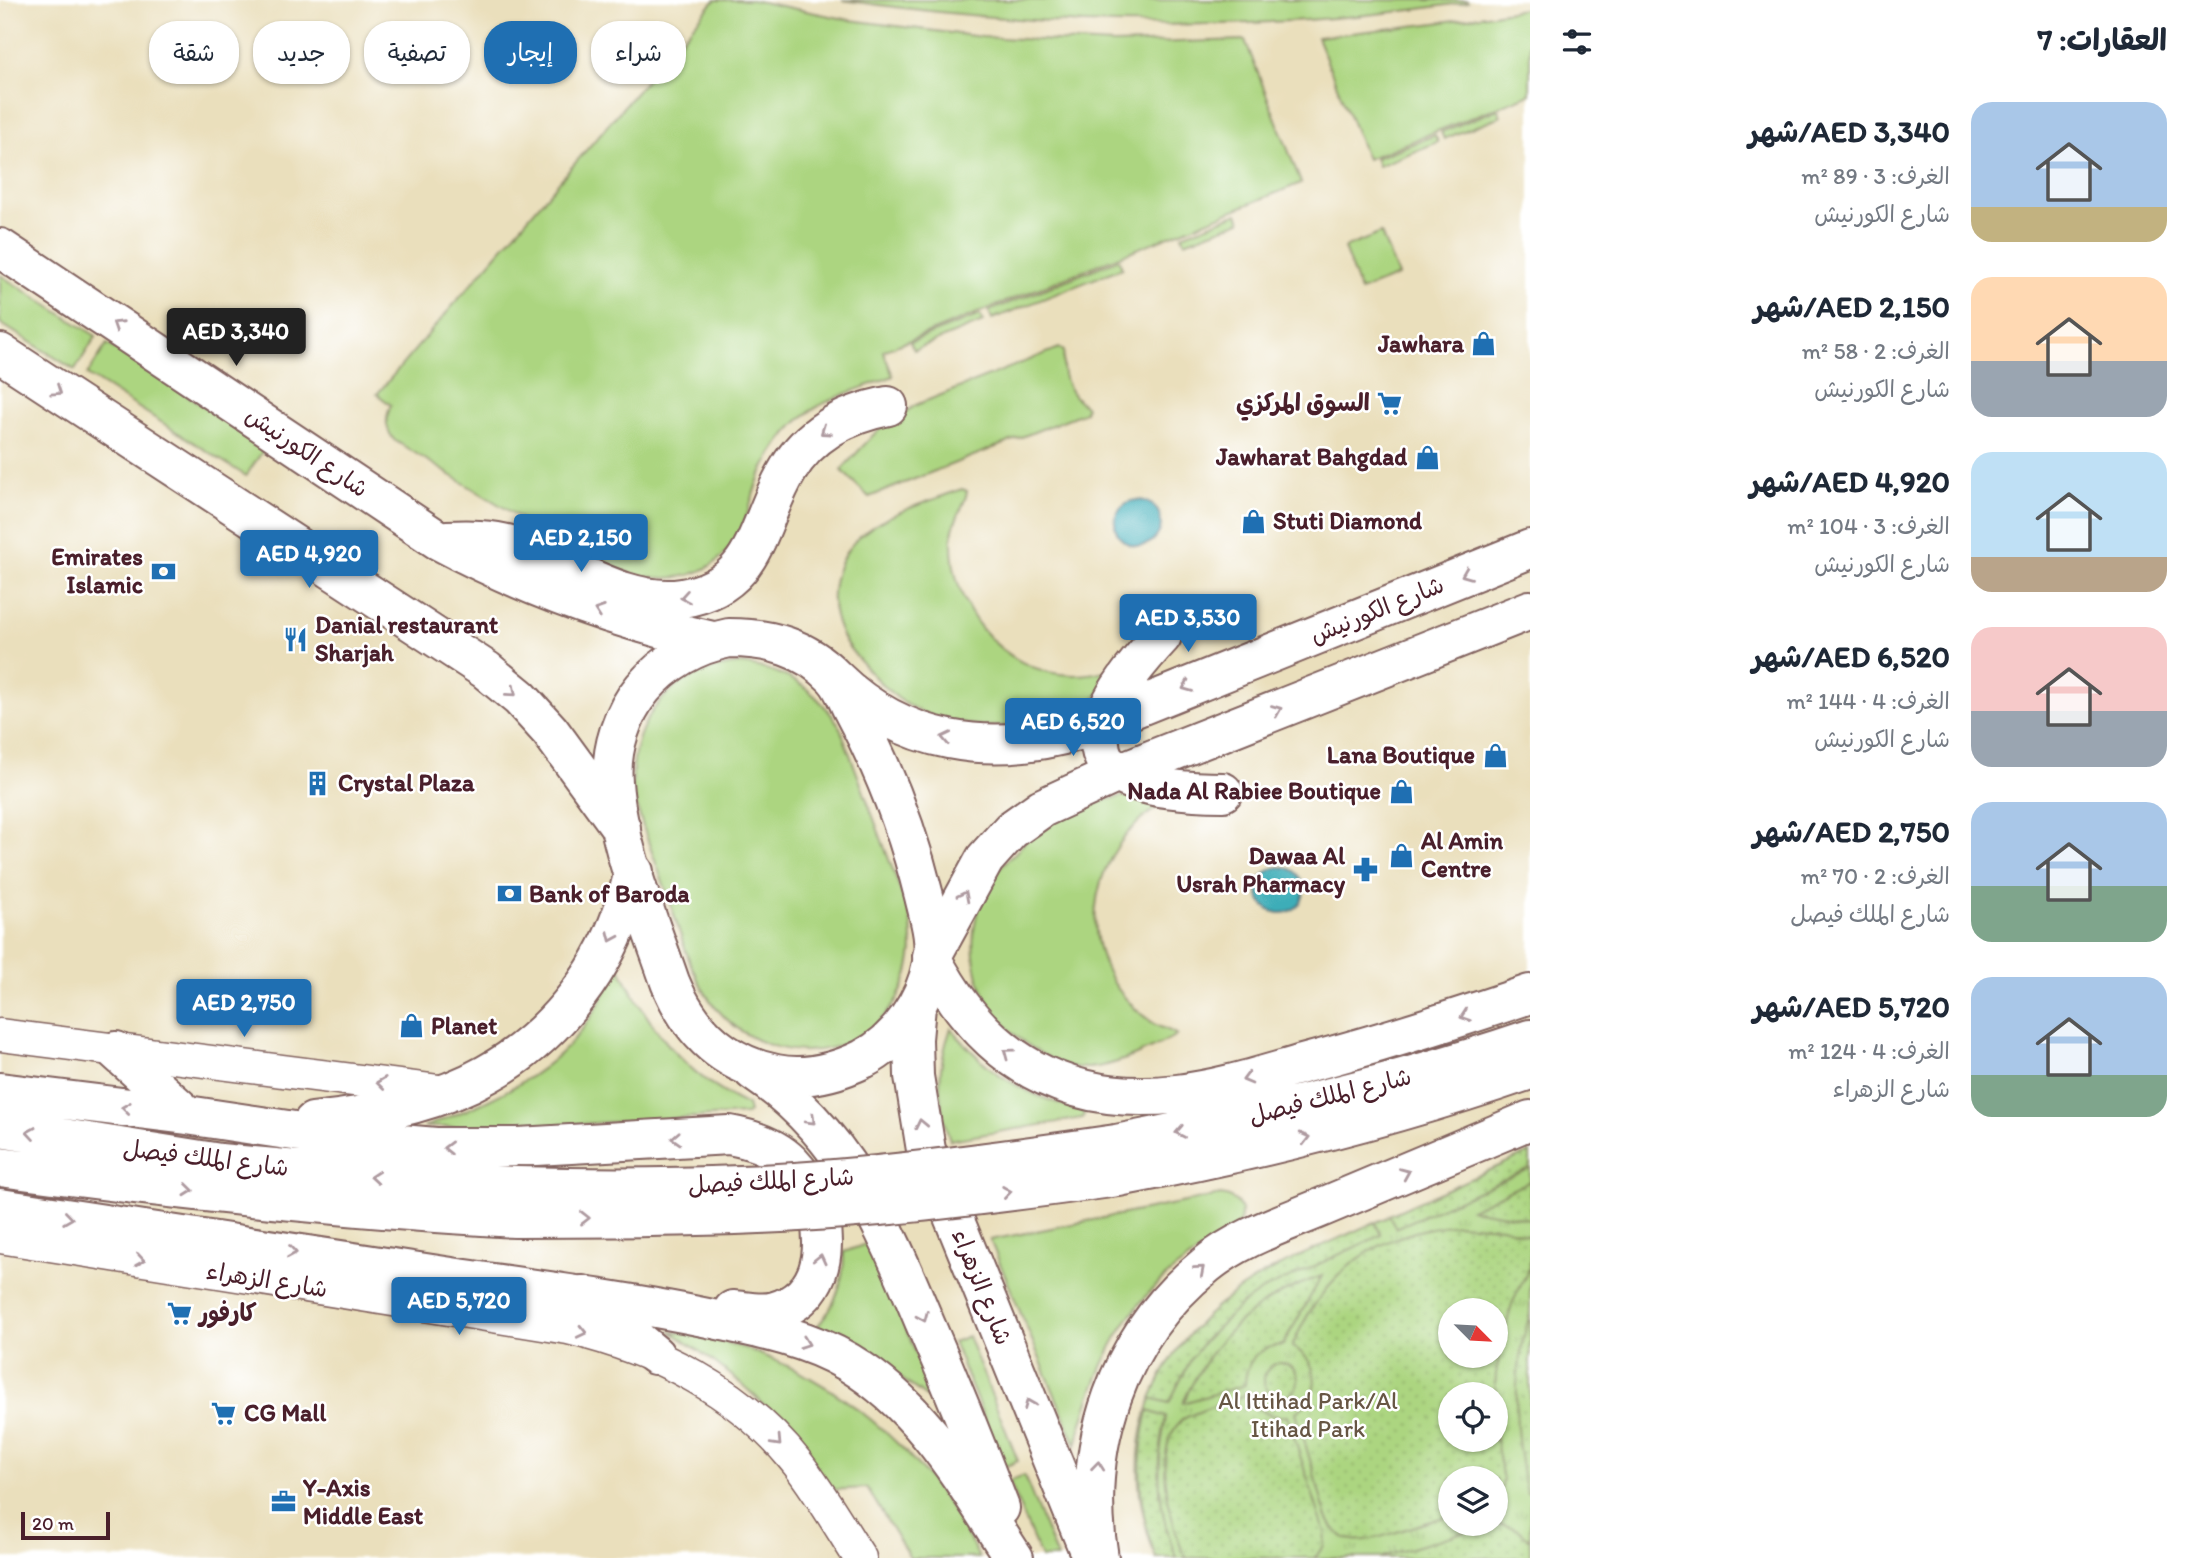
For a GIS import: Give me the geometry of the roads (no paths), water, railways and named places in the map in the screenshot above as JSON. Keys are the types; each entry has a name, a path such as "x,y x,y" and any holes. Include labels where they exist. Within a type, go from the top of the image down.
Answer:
{"main road":[{"name":"شارع الكورنيش","path":"0,248 438,540 481,563 571,602 618,618 712,641 757,638 784,644 810,656 855,697 899,723 923,733 974,744 1014,744 1053,738 1102,721 1530,549"},
{"path":"0,353 485,670 520,698 550,731 621,828"},
{"path":"438,540 475,539 513,545 595,580 645,597 682,598 700,594 717,586 744,563 755,547 788,470 814,439 830,426 848,417 888,406"},
{"path":"739,1063 782,1075 828,1073 869,1056 888,1042 904,1025 916,1006 933,959 974,875 997,844 1026,818 1042,808 1118,773 1530,610"},
{"path":"1162,636 1134,667 1102,721 1100,737 1103,754 1118,773 1170,788 1223,792"},
{"path":"712,641 697,646 666,665 651,678 628,712 619,734 612,781 621,828 634,872 678,1003 690,1021 704,1038 768,1081 794,1104 827,1137 861,1184 877,1214 946,1373 1016,1558"},
{"path":"836,679 875,755 899,812 915,858 932,931 933,959 949,990 968,1017 991,1041 1018,1061 1047,1077 1078,1088 1111,1095 1144,1097 1213,1088 1435,1026 1530,994"},
{"path":"273,1127 344,1118 449,1092 487,1074 523,1050 555,1022 582,989 605,953 622,913 634,872"},
{"name":"شارع الزهراء","path":"916,1006 914,1076 926,1150 1092,1558"},
{"name":"شارع الملك فيصل","path":"0,1128 220,1163 429,1182 516,1202 637,1218 838,1209 999,1193 1263,1115 1356,1092 1530,1039"},
{"path":"116,1051 187,1115"},
{"name":"شارع الملك فيصل","path":"1117,1160 1251,1151 1335,1130 1530,1070"},
{"path":"0,1092 395,1144 463,1148 518,1147 729,1135 751,1139 772,1148 790,1162 804,1179 815,1199 824,1243 821,1265 810,1285 795,1301 775,1311 754,1312 680,1298 656,1298 634,1303"},
{"path":"1099,1558 1093,1525 1101,1435 1111,1396 1134,1346 1167,1301 1208,1263 1256,1235 1530,1120"},
{"name":"شارع الملك فيصل","path":"0,1167 232,1195 426,1213 516,1202"},
{"path":"0,1208 634,1303 766,1330 807,1343 846,1361 881,1385 913,1413 940,1446 1016,1558"},
{"path":"583,1295 655,1355"}],"street":[{"path":"0,1035 449,1092"},
{"name":"شارع الزهراء","path":"0,1237 568,1328 612,1339 655,1355 723,1394 762,1426 797,1464 860,1558"}],"water":[{"path":"1138,500 1155,506 1161,523 1155,540 1138,546 1121,540 1115,523 1121,506"},
{"path":"1281,867 1297,874 1304,890 1297,906 1281,913 1265,906 1258,890 1265,874"}],"place":[{"name":"Jawhara","path":"1484,344"},
{"name":"السوق المركزي","path":"1390,403"},
{"name":"Jawharat Bahgdad","path":"1427,457"},
{"name":"Stuti Diamond","path":"1253,521"},
{"name":"Emirates Islamic","path":"163,571"},
{"name":"Danial restaurant Sharjah","path":"295,639"},
{"name":"Lana Boutique","path":"1495,755"},
{"name":"Crystal Plaza","path":"318,783"},
{"name":"Nada Al Rabiee Boutique","path":"1401,791"},
{"name":"Al Amin Centre","path":"1401,855"},
{"name":"Dawaa Al Usrah Pharmacy","path":"1365,870"},
{"name":"Bank of Baroda","path":"509,894"},
{"name":"Planet","path":"411,1026"},
{"name":"كارفور","path":"179,1313"},
{"name":"CG Mall","path":"224,1413"},
{"name":"Y-Axis Middle East","path":"283,1502"}],"park label":[{"name":"Al Ittihad Park/Al Itihad Park","path":"1308,1415"}]}
